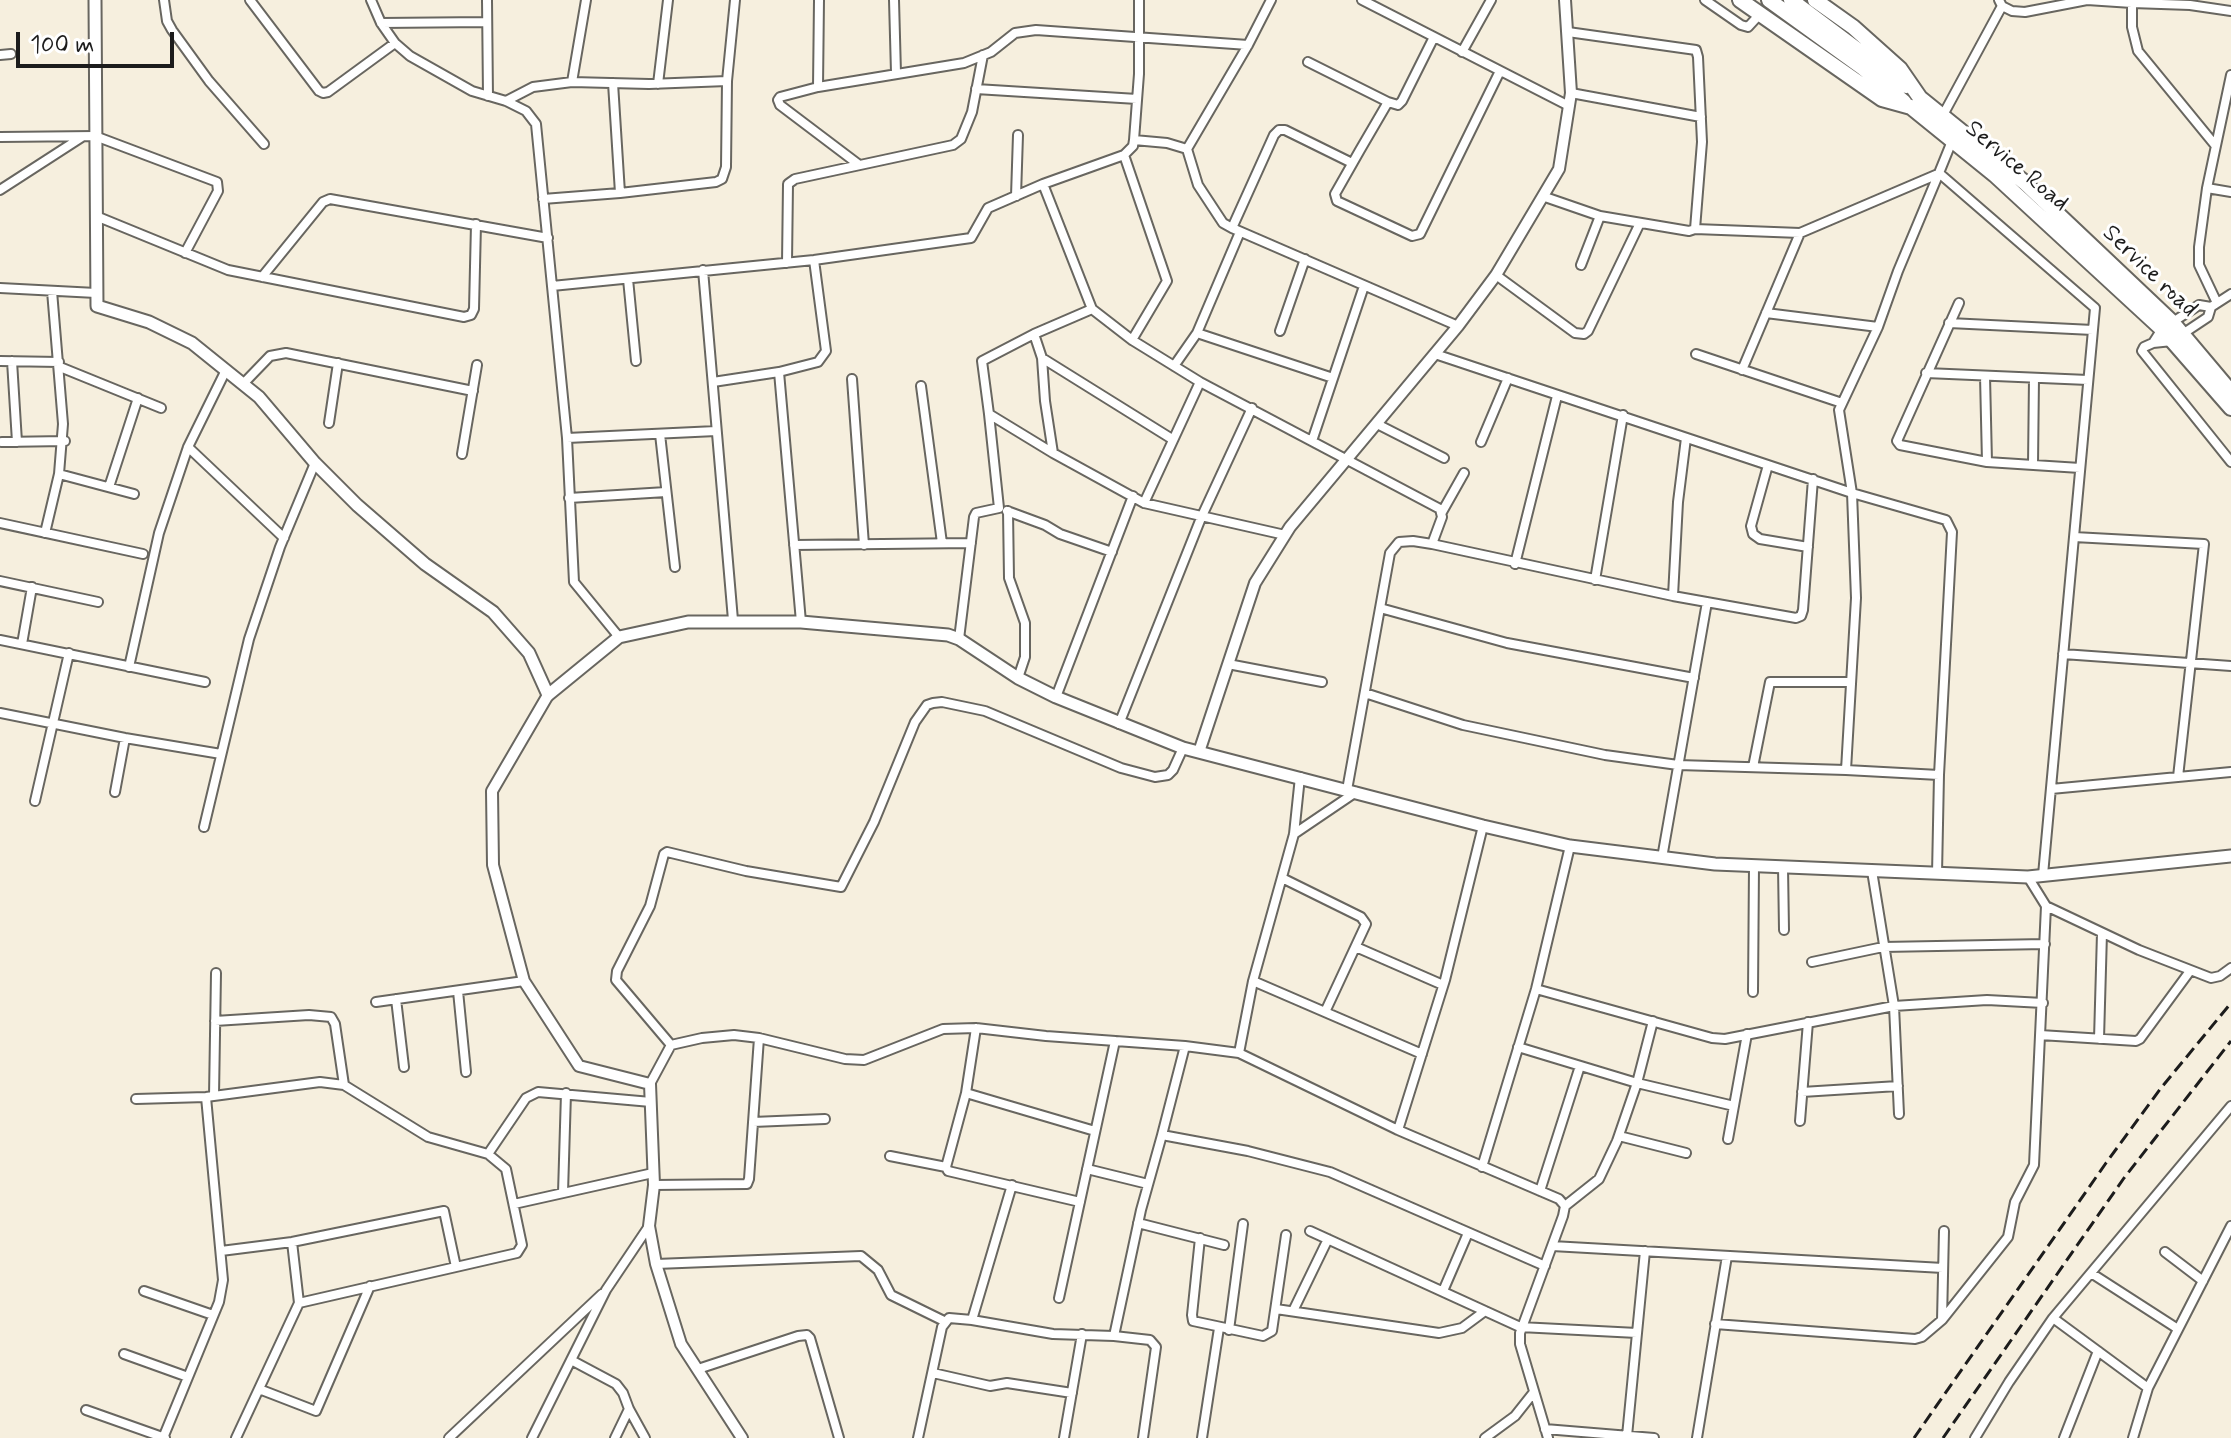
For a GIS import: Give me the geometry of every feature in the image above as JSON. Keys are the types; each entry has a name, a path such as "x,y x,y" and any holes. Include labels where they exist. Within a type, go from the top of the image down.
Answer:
{"highway":[{"name":"Service Road","path":"1740,0 1882,99 1916,102 1952,141 2172,332 2231,408"},
{"path":"1769,0 1916,102"},
{"path":"1791,0 1916,102"},
{"name":"Service road","path":"1815,0 1853,27 1900,69 1916,102 1943,115 2024,182 2231,392"}],"main road":[{"path":"95,0 97,306 149,322 192,343 259,397 315,463 357,505 425,564 493,612 529,653 548,695 619,637 688,622 801,622 948,635 1018,678 1056,697 1183,748 1570,846 1715,864 2028,877 2231,856"}],"street":[{"path":"164,0 167,21 172,30 209,81 264,144"},
{"path":"250,0 323,93 395,43"},
{"path":"371,0 381,23 395,43 410,56 472,91 506,101 526,111 536,124 567,438 574,582 619,637"},
{"path":"487,0 488,96"},
{"path":"572,82 586,0"},
{"path":"658,84 668,0"},
{"path":"543,199 620,193 722,179 726,167 727,81 735,0"},
{"path":"818,87 819,0"},
{"path":"894,0 896,73"},
{"path":"552,286 814,260 971,238 988,208 1124,155 1133,146 1140,37 1139,0"},
{"path":"1271,0 1187,149 1198,185 1223,223 1458,326"},
{"path":"1462,52 1491,0"},
{"path":"1199,752 1255,583 1285,535 1458,326 1496,275 1559,169 1571,93 1565,0"},
{"path":"1705,0 1748,27 1760,14"},
{"path":"1943,115 2000,3 2012,11 2025,12 2087,0 2150,2 2231,11"},
{"path":"1364,1 1569,106"},
{"path":"2132,3 2132,27 2138,51 2215,145"},
{"path":"381,23 487,22"},
{"path":"858,164 780,105 780,97 818,87 964,63 983,55 1015,33 1036,30 1248,45"},
{"path":"1568,32 1696,50 1702,142 1695,229"},
{"path":"1308,62 1394,105 1402,101 1434,37"},
{"path":"0,55 11,54"},
{"path":"787,263 788,184 795,179 858,164 953,145 961,139 972,112 983,55"},
{"path":"1388,102 1335,198 1417,236 1500,71"},
{"path":"2231,75 2207,188 2199,265 2214,305 2208,317 2144,347 2143,355 2231,462"},
{"path":"506,101 533,87 572,82 658,84 727,81"},
{"path":"613,83 620,193"},
{"path":"976,89 1137,99"},
{"path":"1571,93 1701,117"},
{"path":"1174,366 1197,333 1274,135 1279,130 1285,130 1352,163"},
{"path":"1016,196 1018,135"},
{"path":"0,190 82,136"},
{"path":"0,137 95,136 217,182 218,191 185,253"},
{"path":"1134,140 1167,143 1187,149"},
{"path":"1846,770 1856,598 1852,493 1839,418 1842,403 1878,327 1952,141"},
{"path":"1124,155 1167,281 1132,340"},
{"path":"1545,197 1600,216 1689,231 1800,233 1939,173"},
{"path":"1939,173 2095,308 2043,875"},
{"path":"1043,184 1092,309 1132,340 1200,382 1442,512"},
{"path":"2207,188 2231,192"},
{"path":"262,277 323,202 330,199 548,238"},
{"path":"96,216 228,270 464,317 471,315 474,309 476,224"},
{"path":"1581,265 1600,216"},
{"path":"1496,275 1575,333 1584,334 1640,223"},
{"path":"1742,370 1800,233"},
{"path":"1280,331 1305,259"},
{"path":"713,382 779,372 818,362 826,351 814,260"},
{"path":"703,270 733,620"},
{"path":"628,279 636,361"},
{"path":"1312,441 1364,286"},
{"path":"0,288 96,293"},
{"path":"45,533 64,441 52,291"},
{"path":"2153,343 2172,332 2199,305 2214,305 2230,298"},
{"path":"1959,303 1897,441 1900,445 1987,462 2080,468"},
{"path":"1018,678 1025,657 1025,623 1009,578 1004,510 982,361 1092,309"},
{"path":"1766,313 1878,327"},
{"path":"1949,323 2093,330"},
{"path":"1197,333 1333,378"},
{"path":"1034,334 1042,358 1053,453"},
{"path":"243,384 276,353 473,391"},
{"path":"1435,354 1852,493 1946,520 1952,532 1937,874"},
{"path":"1696,354 1842,403"},
{"path":"1042,358 1172,439"},
{"path":"0,361 60,364 161,408"},
{"path":"12,361 17,442"},
{"path":"329,423 338,363"},
{"path":"462,454 477,365"},
{"path":"129,667 159,533 188,447 226,370"},
{"path":"779,372 801,622"},
{"path":"1926,373 2088,380"},
{"path":"1985,376 1987,462"},
{"path":"1481,442 1508,378"},
{"path":"2033,465 2034,378"},
{"path":"852,379 864,545"},
{"path":"1144,503 1200,382"},
{"path":"921,386 942,543"},
{"path":"1515,564 1557,396"},
{"path":"109,487 138,398"},
{"path":"1119,724 1201,518 1252,408"},
{"path":"989,414 1144,503 1285,535"},
{"path":"1595,580 1623,415"},
{"path":"1377,424 1444,458"},
{"path":"567,438 716,431"},
{"path":"660,434 675,567"},
{"path":"1673,596 1678,502 1686,438"},
{"path":"2,442 64,441"},
{"path":"188,447 284,538"},
{"path":"204,827 249,639 284,538 315,463"},
{"path":"1768,465 1751,526 1753,534 1760,539 1808,547"},
{"path":"1432,544 1442,512 1464,473"},
{"path":"59,474 134,494"},
{"path":"1294,834 1352,791 1365,693 1390,553 1395,545 1404,541 1432,544 1515,564 1796,618 1801,616 1813,479"},
{"path":"569,498 666,492"},
{"path":"1056,697 1133,496"},
{"path":"959,639 976,513 1004,510 1112,552"},
{"path":"0,523 143,554"},
{"path":"2074,537 2204,544 2178,777"},
{"path":"794,545 971,543"},
{"path":"0,581 98,602"},
{"path":"22,644 32,587"},
{"path":"1662,858 1707,602"},
{"path":"1380,608 1507,643 1694,678"},
{"path":"0,640 205,682"},
{"path":"35,801 69,653"},
{"path":"2063,654 2231,666"},
{"path":"1228,664 1322,682"},
{"path":"1753,767 1770,682 1851,682"},
{"path":"1365,693 1463,725 1605,755 1678,765 1939,775"},
{"path":"548,695 492,791 493,865 524,981 579,1066 650,1084"},
{"path":"671,1045 616,980 617,971 650,906 667,852 746,871 841,887 874,822 915,722 927,705 933,703 985,711 1121,768 1155,777 1168,775 1173,770 1183,748"},
{"path":"0,713 221,754"},
{"path":"115,792 125,738"},
{"path":"2051,789 2231,772"},
{"path":"1239,1053 1253,981 1294,834 1300,777"},
{"path":"1398,1130 1443,985 1483,826"},
{"path":"1482,1167 1536,989 1570,846"},
{"path":"1753,992 1754,866"},
{"path":"1783,867 1784,930"},
{"path":"1872,871 1894,1006 1899,1114"},
{"path":"2028,877 2046,906 2102,933 2211,978 2231,968"},
{"path":"1282,878 1361,917 1366,924 1325,1012"},
{"path":"1715,1324 1915,1339 1928,1334 1942,1320 2008,1237 2015,1202 2034,1165 2046,906"},
{"path":"2099,1039 2102,933"},
{"path":"1812,962 1883,947 2045,944"},
{"path":"1356,947 1443,985"},
{"path":"2040,1035 2129,1042 2140,1039 2190,971"},
{"path":"86,1410 164,1438 213,1315 223,1280 210,1096 216,973"},
{"path":"376,1002 524,981"},
{"path":"1253,981 1422,1054"},
{"path":"1536,989 1725,1039 1894,1006 1987,1000 2043,1003"},
{"path":"458,991 466,1072"},
{"path":"396,999 404,1067"},
{"path":"215,1021 309,1015 331,1017 335,1024 344,1085"},
{"path":"1653,1021 1619,1136 1599,1179 1565,1206 1520,1327 1520,1344 1546,1434 1654,1438"},
{"path":"1800,1121 1808,1022"},
{"path":"671,1045 734,1035 845,1059 864,1060 943,1029 976,1028 1239,1053 1398,1130 1559,1199 1565,1206"},
{"path":"946,1167 966,1093 976,1028"},
{"path":"1728,1139 1747,1034"},
{"path":"654,1185 747,1184 759,1038"},
{"path":"1059,1298 1115,1041"},
{"path":"671,1045 650,1084 654,1185 649,1226 656,1264 681,1344 742,1438"},
{"path":"1114,1336 1138,1223 1185,1046"},
{"path":"1518,1047 1637,1083 1734,1106"},
{"path":"1540,1191 1580,1066"},
{"path":"136,1099 210,1096 320,1082 344,1085 428,1137 488,1154 506,1169 522,1245 517,1253 299,1303"},
{"path":"1802,1092 1898,1086"},
{"path":"488,1154 526,1098 538,1092 651,1102"},
{"path":"563,1193 566,1093"},
{"path":"966,1093 1095,1131"},
{"path":"1975,1438 2053,1318 2231,1106"},
{"path":"753,1122 825,1119"},
{"path":"1162,1135 1248,1151 1330,1172 1545,1266"},
{"path":"1619,1136 1686,1153"},
{"path":"890,1156 946,1167 948,1171 1080,1202"},
{"path":"1087,1169 1148,1184"},
{"path":"514,1204 653,1173"},
{"path":"972,1320 1012,1185"},
{"path":"221,1251 292,1242 444,1211 456,1267"},
{"path":"1138,1223 1224,1245"},
{"path":"1229,1330 1243,1224"},
{"path":"532,1438 606,1290 649,1226"},
{"path":"2133,1438 2148,1388 2231,1226"},
{"path":"1310,1231 1520,1327 1637,1333"},
{"path":"1942,1320 1944,1231"},
{"path":"1443,1291 1468,1233"},
{"path":"1200,1238 1193,1321 1263,1336 1272,1331 1286,1235"},
{"path":"1293,1311 1328,1239"},
{"path":"236,1438 299,1303 292,1242"},
{"path":"1552,1246 1943,1268"},
{"path":"1627,1436 1645,1251"},
{"path":"2165,1252 2203,1281"},
{"path":"656,1264 861,1256 878,1270 891,1295 944,1321"},
{"path":"1697,1438 1727,1256"},
{"path":"2091,1273 2178,1329"},
{"path":"259,1389 316,1411 370,1286"},
{"path":"449,1438 606,1290"},
{"path":"144,1291 213,1315"},
{"path":"1276,1309 1439,1333 1462,1328 1485,1311"},
{"path":"918,1438 944,1321 949,1318 1053,1334 1150,1340 1156,1347 1143,1438"},
{"path":"2053,1318 2148,1388"},
{"path":"1202,1438 1219,1328"},
{"path":"1064,1438 1082,1334"},
{"path":"698,1369 807,1335 839,1438"},
{"path":"2064,1438 2098,1351"},
{"path":"124,1354 188,1377"},
{"path":"571,1360 616,1384 645,1438"},
{"path":"933,1373 990,1386 1007,1383 1072,1393"},
{"path":"1485,1438 1515,1416 1534,1392"},
{"path":"615,1438 629,1409"}],"railway":[{"path":"1914,1438 2106,1163 2161,1088 2231,1003"},
{"path":"1943,1438 2124,1178 2231,1041"}]}
